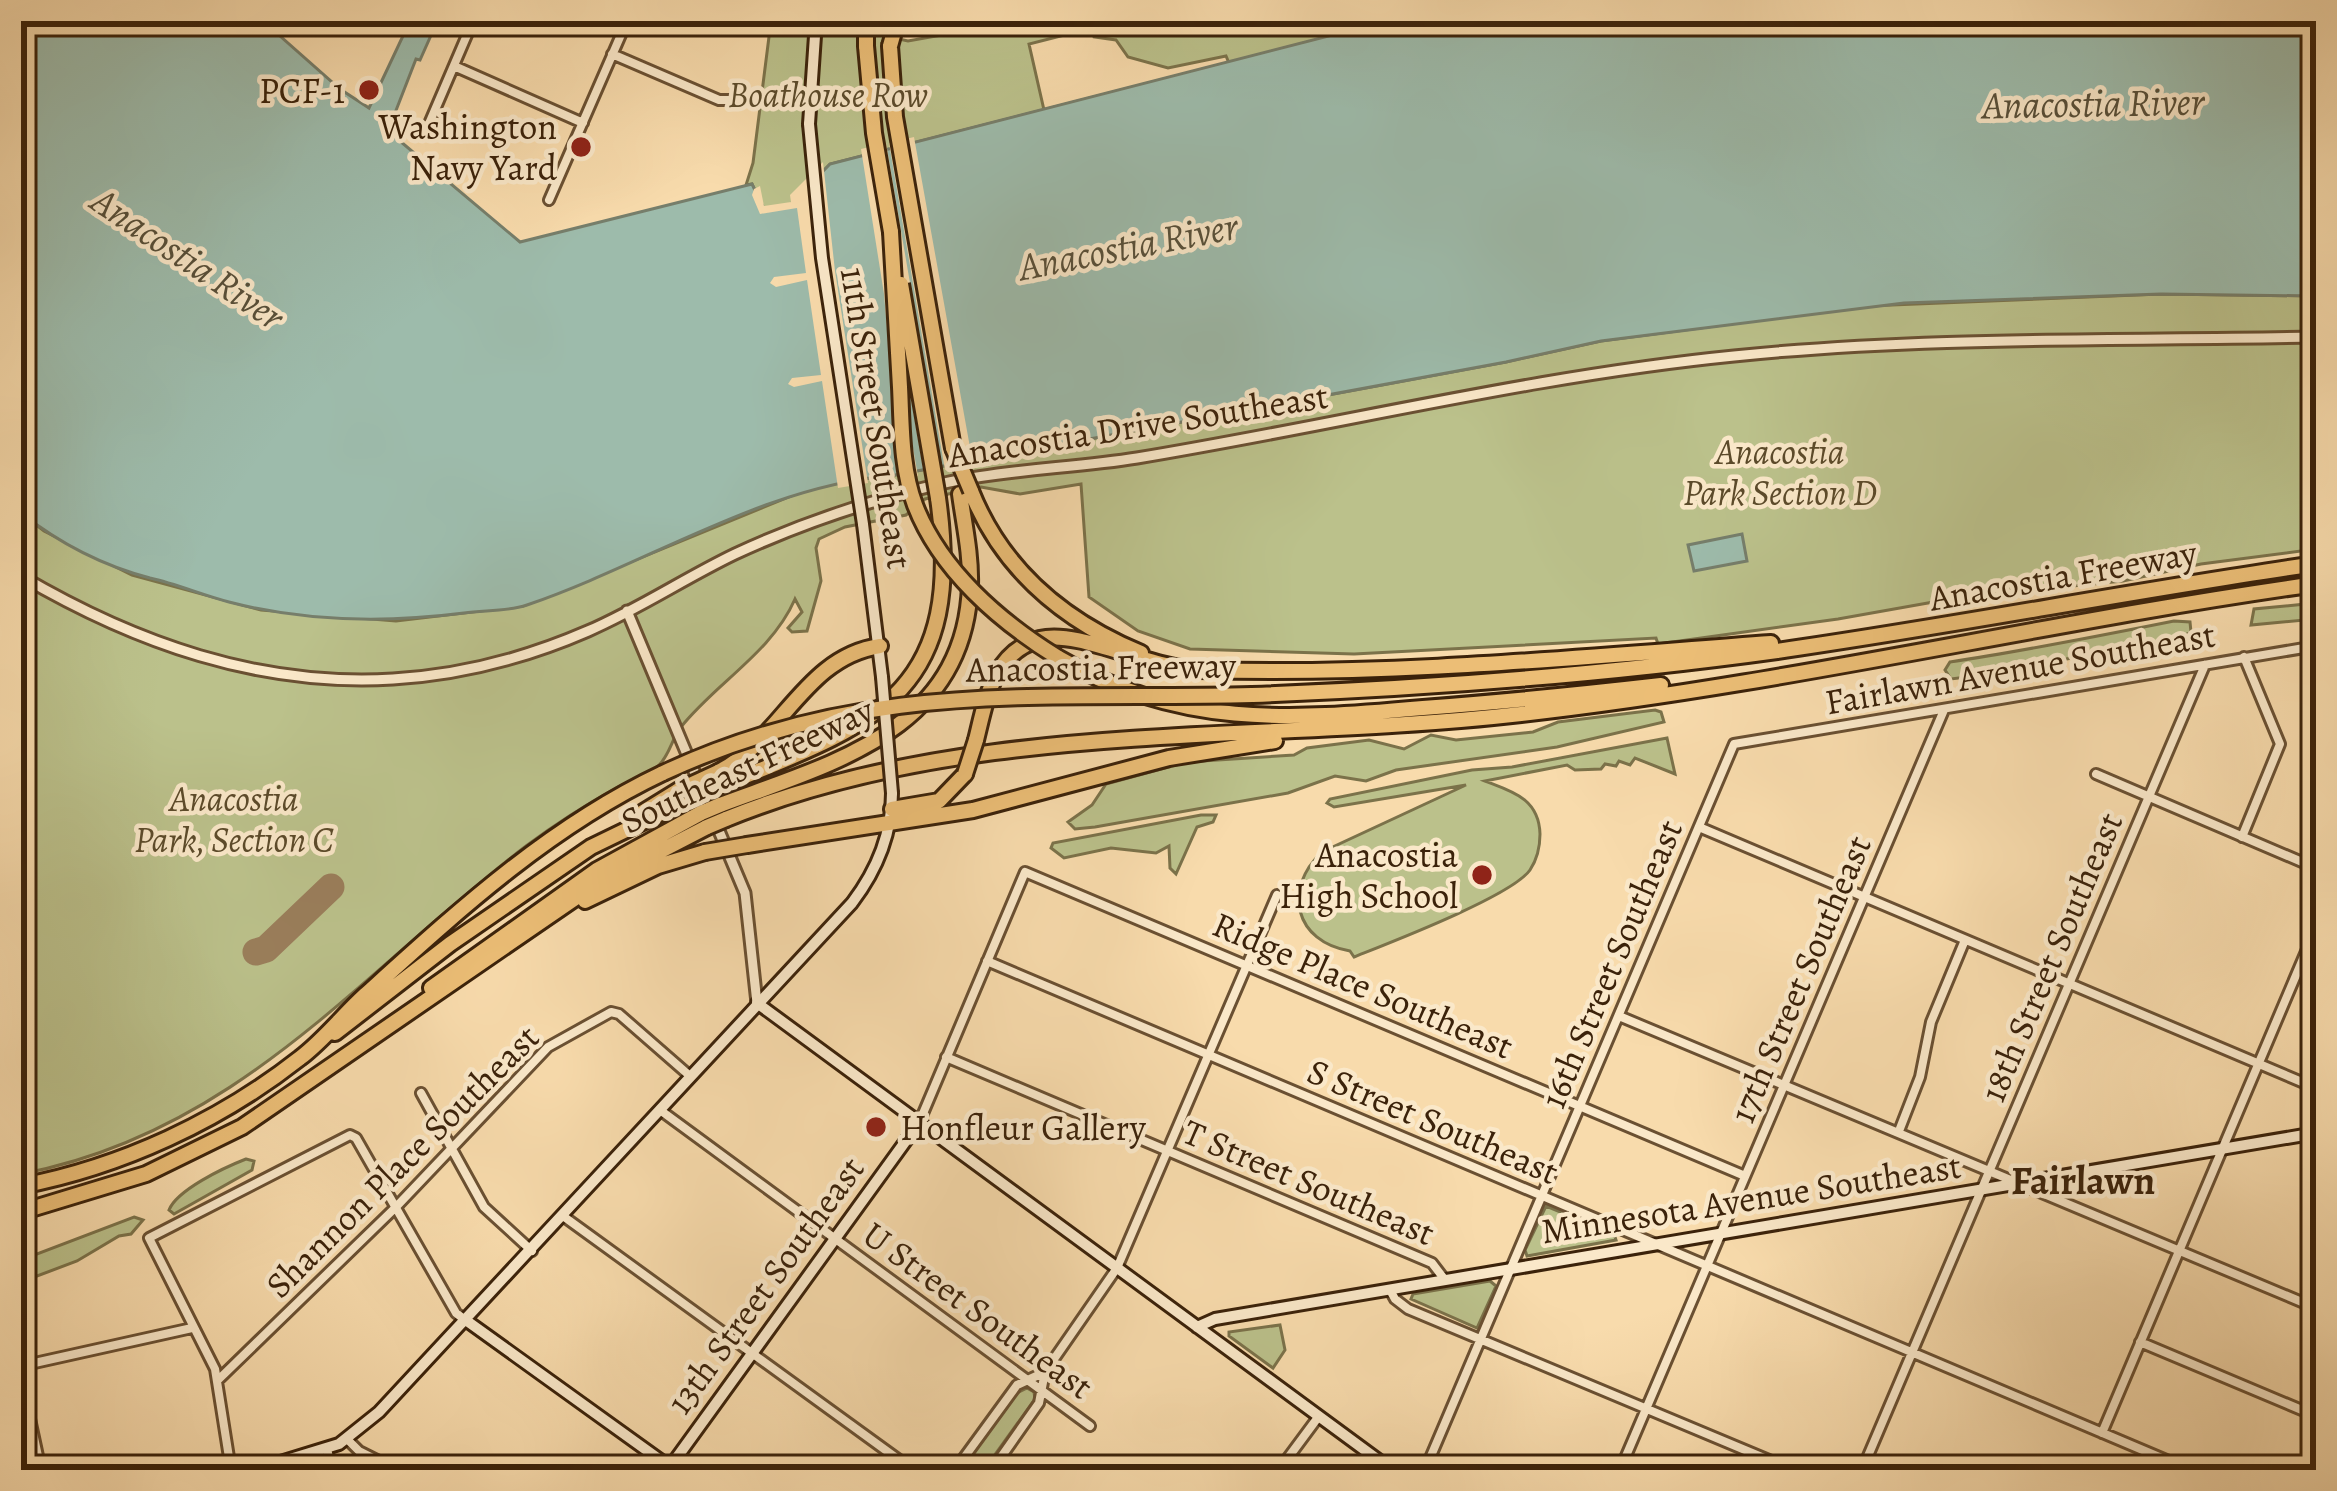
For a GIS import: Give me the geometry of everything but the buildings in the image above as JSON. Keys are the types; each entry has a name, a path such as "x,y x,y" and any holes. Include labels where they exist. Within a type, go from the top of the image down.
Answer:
{"highway":[{"name":"Southeast Freeway","path":"311,1050 450,944 591,847 694,797 841,736 878,712 906,681 928,644 941,602 944,559 938,498 874,133 866,21"},
{"path":"893,21 890,46 897,128 953,448 966,492 1009,559 1072,617 1109,639 1157,658 1234,671"},
{"path":"891,232 904,458 916,508 937,547 1014,627 1110,685 1165,704 1275,718 1503,702 1815,668"},
{"name":"Southeast Freeway","path":"723,812 872,745 926,700 953,656 968,605 966,492"},
{"name":"Anacostia Freeway","path":"21,1186 115,1160 240,1099 311,1050 336,1021 440,927 528,854 663,772 793,724 897,704 966,697 1252,695 1567,675 1896,633 2316,564"},
{"name":"Anacostia Freeway","path":"21,1212 96,1192 179,1160 256,1118 610,877 723,812 956,757 1077,744 1375,727 1585,706 2316,584"},
{"path":"554,916 658,866 939,801 965,774 998,669 1015,651 1041,639 1077,640 1165,668 1234,671 1513,662 1896,633"},
{"path":"591,847 679,790 740,762 829,666 880,646"},
{"path":"891,809 994,806 1184,755 1375,727"},
{"name":"Southeast Freeway","path":"317,1076 597,870 704,820"}],"main road":[{"name":"11th Street Southeast","path":"815,21 809,124 822,258 880,646 891,809"},
{"path":"254,1470 346,1439 379,1412 467,1321 843,913 868,880 882,850 891,809"},
{"path":"757,1003 1392,1470"},
{"name":"13th Street Southeast","path":"671,1469 918,1124"},
{"name":"Minnesota Avenue Southeast","path":"1197,1327 1216,1318 2316,1133"},
{"path":"467,1321 671,1469"}],"street":[{"path":"425,134 473,21"},
{"path":"549,200 627,21"},
{"path":"843,21 871,27 922,21"},
{"path":"612,54 719,100 743,100"},
{"path":"454,66 583,123"},
{"name":"Anacostia Drive Southeast","path":"21,576 116,625 241,668 320,679 402,679 483,666 584,633 770,539 946,483 1137,458 1540,381 1676,362 1813,350 2316,337"},
{"path":"627,611 745,893 757,1003"},
{"name":"Fairlawn Avenue Southeast","path":"1734,744 2316,646"},
{"path":"2242,837 2280,744 2244,657"},
{"name":"18th Street Southeast","path":"1862,1470 2206,663"},
{"name":"17th Street Southeast","path":"1620,1470 1944,708"},
{"name":"16th Street Southeast","path":"1425,1470 1734,744"},
{"path":"2096,774 2316,868"},
{"path":"1699,827 2316,1088"},
{"name":"13th Street Southeast","path":"918,1124 1025,872"},
{"name":"Ridge Place Southeast","path":"1025,872 1745,1176"},
{"path":"992,1470 1040,1403 1045,1372 1117,1268 1277,895"},
{"path":"2102,1433 2316,928"},
{"path":"1899,1132 1917,1088 1930,1022 1965,940"},
{"name":"S Street Southeast","path":"987,961 2190,1470"},
{"name":"Shannon Place Southeast","path":"218,1380 453,1150 548,1047 611,1012 690,1076"},
{"path":"1619,1016 2316,1308"},
{"name":"T Street Southeast","path":"946,1057 1432,1263 1445,1280"},
{"path":"421,1093 484,1208 532,1251"},
{"name":"U Street Southeast","path":"660,1110 1090,1426"},
{"path":"232,1470 218,1380 149,1238 344,1136 356,1138 456,1312 467,1321"},
{"path":"563,1216 913,1470"},
{"name":"T Street Southeast","path":"1390,1290 1403,1306 1793,1470"},
{"path":"21,1366 192,1328"},
{"path":"2140,1342 2316,1416"},
{"path":"955,1470 1017,1385 1045,1372"},
{"path":"21,1377 41,1470"},
{"path":"1279,1470 1319,1416"},
{"path":"346,1439 397,1470"},
{"path":"327,1449 332,1470"}],"green space":[{"name":"Boathouse Row","path":"771,21 816,21 908,41 1021,21 1080,21 1080,31 1029,44 1044,110 830,164 788,207 765,212 752,184 746,185 753,163"},
{"path":"1089,21 1388,21 1229,63 1226,56 1168,68 1128,57 1116,40 1094,37"},
{"path":"2161,294 2316,296 2316,549 2201,564 2123,581 2031,590 2029,585 1658,644 1656,638 1354,654 1190,649 1138,631 1089,597 1081,484 1020,494 981,487 925,499 906,515 845,527 819,539 821,581 807,631 788,628 802,612 795,599 758,651 681,727 658,766 526,846 293,1042 168,1123 98,1153 21,1174 21,513 44,531 132,575 261,610 396,621 523,606 803,491 840,481 895,475 1601,341 1867,306"},
{"path":"2316,603 2316,619 2251,625 2254,609"},
{"path":"2174,621 2190,622 2191,632 1975,676 1951,679 1945,670 1950,662"},
{"path":"1655,710 1664,722 1557,747 1396,770 1366,781 1335,776 1288,793 1095,827 1075,829 1068,822 1092,805 1106,784 1187,762 1294,755 1307,748 1369,740 1404,749 1431,735 1456,740 1533,732 1558,722"},
{"path":"1667,738 1675,774 1635,758 1630,765 1619,761 1616,766 1575,770 1567,765 1485,781 1529,804 1540,834 1530,870 1500,893 1354,957 1317,937 1306,925 1300,912 1302,882 1322,852 1466,785 1334,807 1327,803 1330,799"},
{"path":"1216,815 1213,822 1197,827 1176,874 1170,868 1169,846 1156,853 1111,848 1064,858 1051,848 1053,843"},
{"path":"246,1159 254,1161 252,1170 174,1214 169,1210 191,1187"},
{"path":"1546,1206 1614,1234 1616,1240 1527,1256 1525,1250"},
{"path":"134,1217 143,1220 131,1234 21,1282 21,1260"},
{"path":"1490,1281 1496,1286 1477,1328 1411,1299 1413,1294"},
{"path":"1280,1325 1285,1350 1273,1368 1229,1336 1229,1332"},
{"path":"1027,1388 1035,1399 984,1470 961,1470 1017,1393"}],"water":[{"name":"Anacostia River","path":"21,21 263,21 340,89 369,108 410,21 433,21 436,24 420,60 416,59 388,131 520,242 752,184 765,211 788,207 830,164 1387,21 2316,21 2316,296 2161,294 1904,303 1601,341 846,482 753,510 519,607 375,619 287,614 229,602 116,567 66,544 21,513"},
{"path":"1742,534 1747,561 1694,571 1688,545"}],"pier":[{"path":"914,137 973,464 945,470 889,143"},
{"path":"886,143 942,470 924,474 908,381 918,476 900,480 884,294 861,149"},
{"path":"823,162 868,483 838,488 822,381 788,384 792,378 821,375 807,280 776,287 770,283 774,277 806,273 797,208 760,214 752,195 760,186 764,206 791,202 790,195"}],"taxiway":[{"path":"256,952 266,949 331,887"}],"place":[{"name":"PCF-1","path":"369,90"},
{"name":"Washington Navy Yard","path":"581,147"},
{"name":"Anacostia High School","path":"1482,875"},
{"name":"Honfleur Gallery","path":"876,1127"}],"district":[{"name":"Fairlawn","path":"2083,1180"}],"park label":[{"name":"Anacostia Park Section D","path":"1780,472"},
{"name":"Anacostia Park, Section C","path":"234,818"}]}
